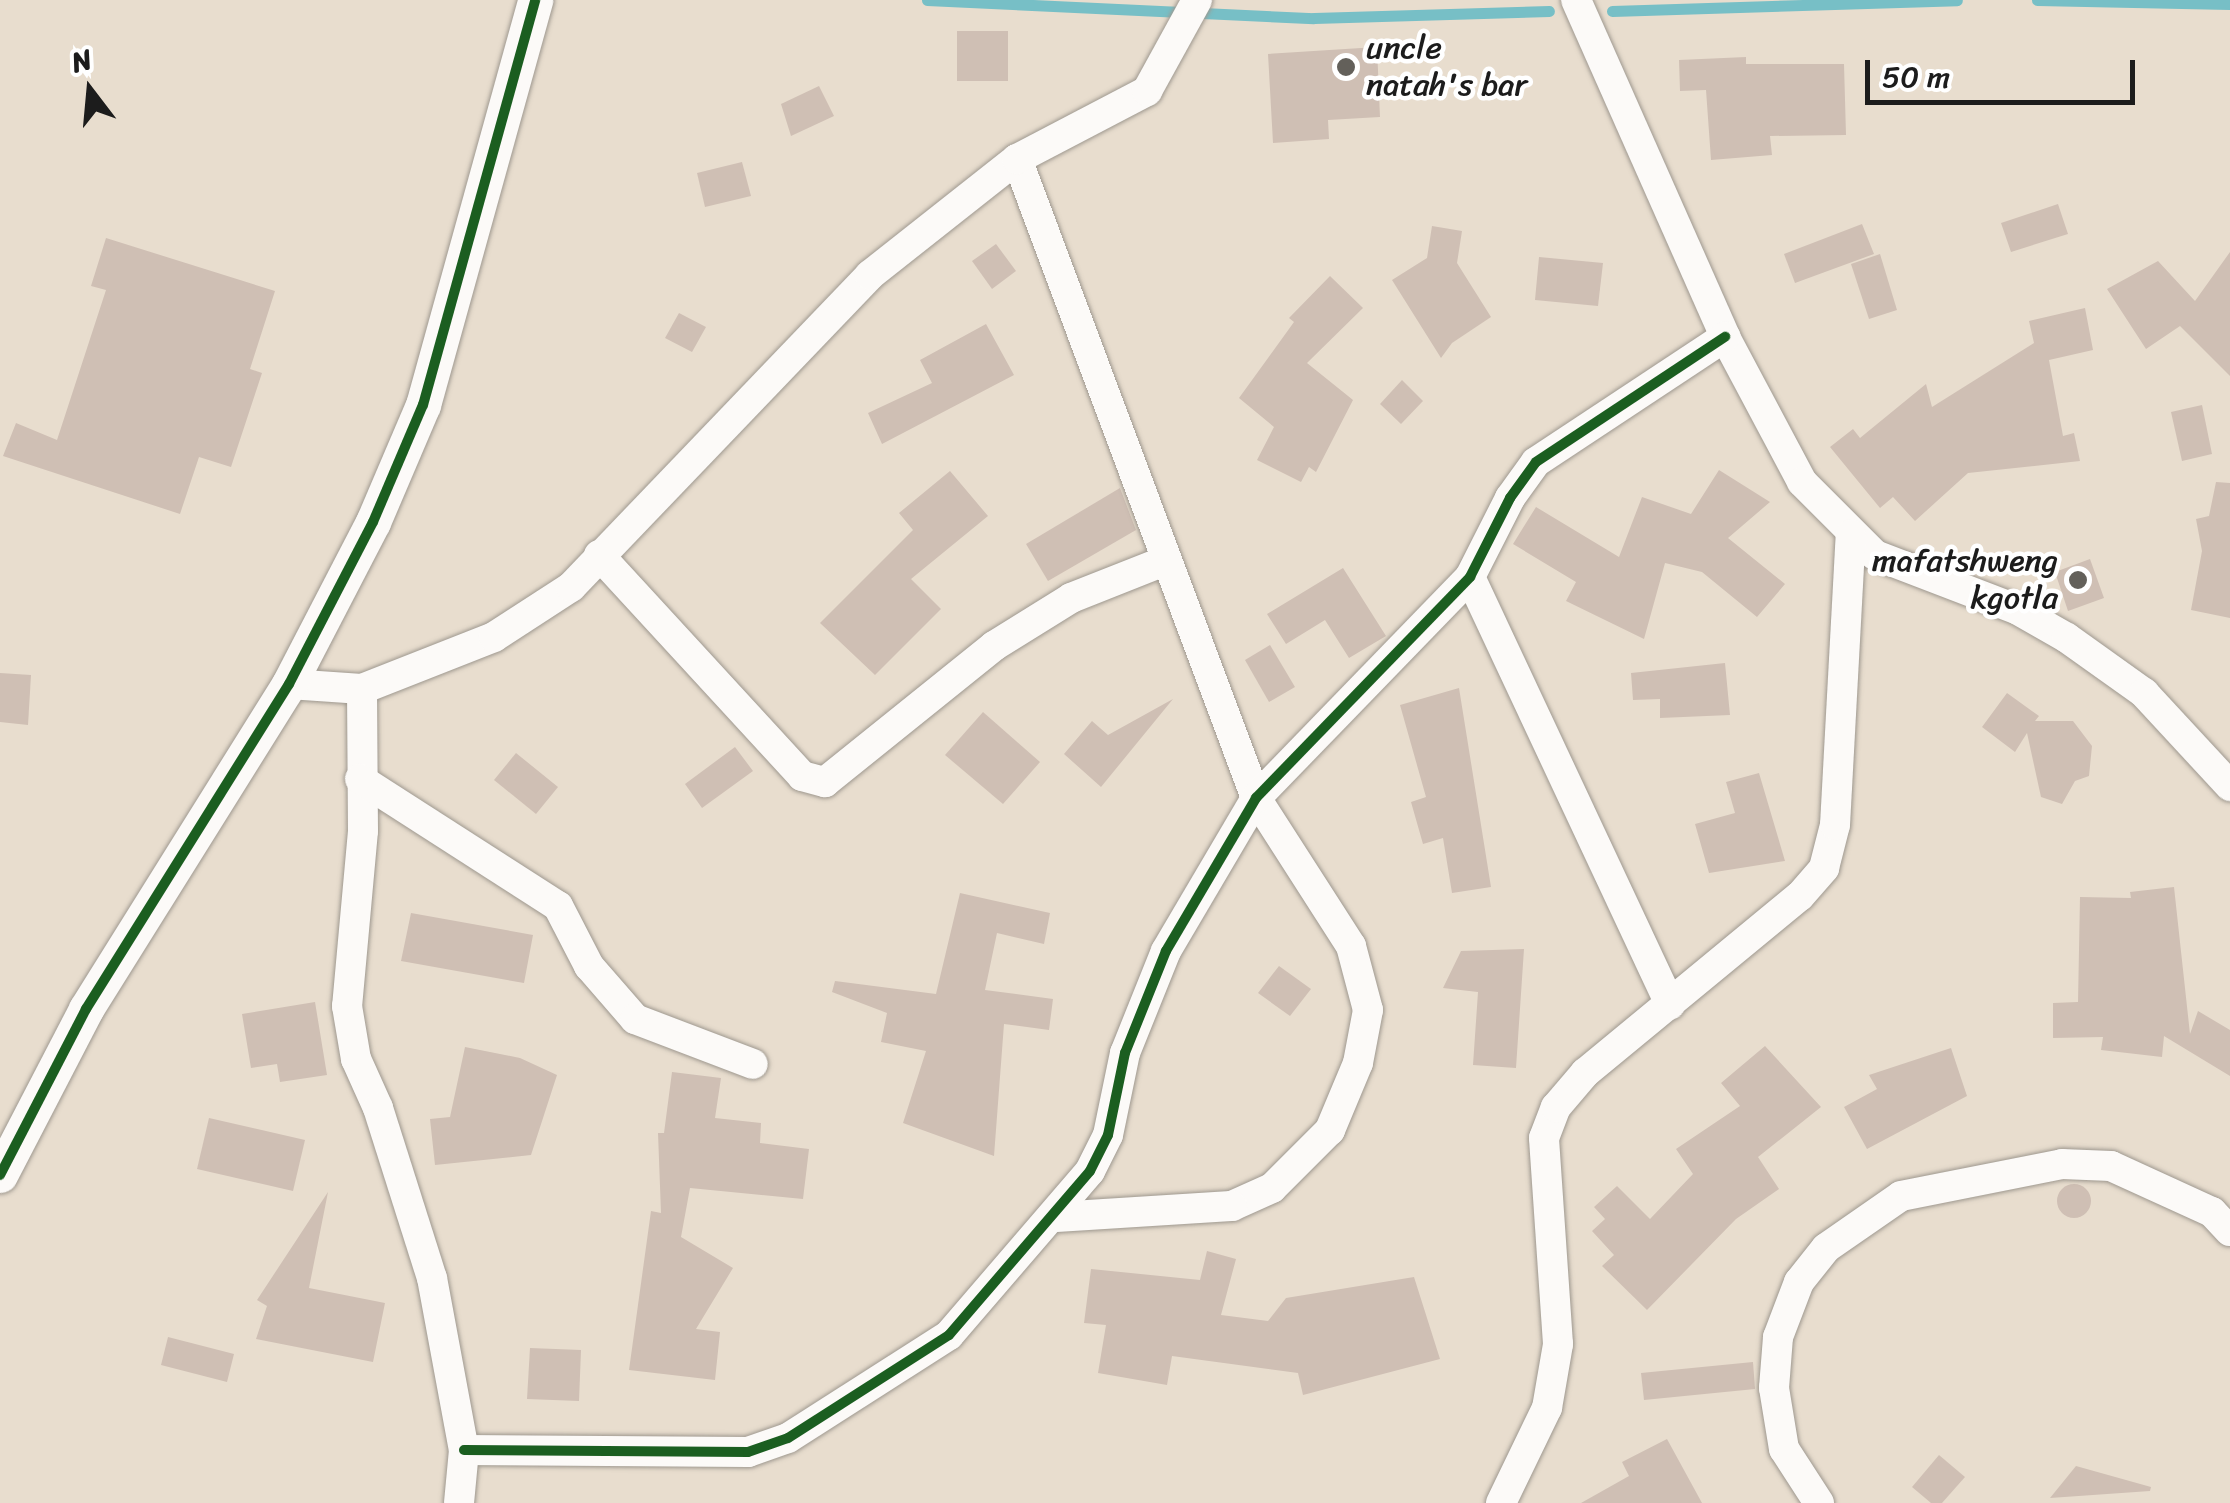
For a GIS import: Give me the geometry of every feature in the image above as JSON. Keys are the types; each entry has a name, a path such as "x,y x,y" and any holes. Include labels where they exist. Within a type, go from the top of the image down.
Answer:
{"street":[{"path":"0,1174 86,1010 289,684 373,522 422,405 535,0"},
{"path":"289,684 362,689 494,637 571,587 870,275 1017,158 1147,92 1197,0"},
{"path":"1576,0 1725,337 1802,482 1851,534 1903,570 2018,610 2067,638 2144,694 2230,786"},
{"path":"1017,158 1256,798 1351,946 1364,978 1368,1010 1358,1063 1330,1130 1272,1188 1232,1206 1054,1217"},
{"path":"464,1450 748,1452 788,1438 949,1335 1054,1217 1108,1134 1124,1053 1166,951 1256,798 1470,576 1510,498 1536,462 1725,337"},
{"path":"1501,1503 1547,1408 1558,1344 1544,1138 1556,1106 1586,1073 1800,896 1824,868 1835,825 1851,534"},
{"path":"599,555 802,776 825,782 994,646 1071,598 1167,560"},
{"path":"1470,576 1670,1004"},
{"path":"362,689 363,832 347,1006 356,1060 378,1108 432,1278 464,1450 459,1503"},
{"path":"360,779 558,906 588,966 635,1018 753,1064"},
{"path":"1819,1503 1784,1449 1774,1388 1778,1338 1799,1282 1826,1248 1901,1196 2062,1164 2111,1166 2212,1212 2230,1231"}],"building":[{"path":"957,31 1008,31 1008,81 957,81"},
{"path":"1377,47 1380,117 1328,120 1329,139 1273,143 1268,54"},
{"path":"1746,57 1746,64 1844,64 1846,135 1770,136 1772,155 1711,160 1706,90 1680,91 1679,60"},
{"path":"819,86 834,116 791,136 781,104"},
{"path":"742,162 751,196 705,207 697,173"},
{"path":"2058,204 2068,234 2011,252 2001,223"},
{"path":"1862,224 1874,254 1795,283 1784,254"},
{"path":"1432,226 1462,231 1457,263 1491,317 1452,343 1441,358 1392,280 1427,258"},
{"path":"106,238 275,291 250,369 262,373 231,467 199,457 180,514 3,456 16,423 57,440 106,290 91,286"},
{"path":"996,244 1016,271 992,289 972,261"},
{"path":"2230,252 2230,376 2180,326 2146,349 2107,289 2158,261 2195,301"},
{"path":"1880,254 1897,310 1869,319 1851,264"},
{"path":"1539,257 1603,263 1598,306 1535,300"},
{"path":"1330,276 1363,308 1307,363 1353,400 1316,472 1309,467 1301,482 1257,460 1274,427 1239,398 1294,322 1289,318"},
{"path":"2085,308 2093,350 2049,360 2063,436 2074,433 2080,461 1968,473 1915,521 1893,497 1880,508 1830,447 1853,429 1860,438 1926,384 1932,407 2034,343 2029,321"},
{"path":"679,313 706,327 692,352 665,338"},
{"path":"986,324 1014,375 882,444 868,413 932,383 920,360"},
{"path":"1402,380 1423,401 1401,424 1380,404"},
{"path":"2202,405 2212,454 2182,461 2171,412"},
{"path":"1719,470 1770,502 1728,538 1785,584 1757,617 1702,572 1665,563 1644,639 1566,601 1576,582 1513,544 1536,507 1619,557 1642,497 1691,514"},
{"path":"950,471 988,516 911,579 941,609 875,675 820,623 913,530 899,513"},
{"path":"2216,482 2230,483 2230,618 2191,610 2202,551 2196,519 2209,516"},
{"path":"1120,488 1136,530 1048,581 1026,544"},
{"path":"2090,559 2104,598 2068,611 2055,572"},
{"path":"1343,568 1386,636 1349,658 1325,620 1286,644 1267,614"},
{"path":"1270,645 1295,687 1269,702 1245,660"},
{"path":"1725,663 1730,715 1660,718 1660,699 1633,700 1631,673"},
{"path":"0,673 31,675 28,725 0,722"},
{"path":"1459,688 1491,887 1452,893 1443,838 1423,844 1411,802 1426,797 1400,705"},
{"path":"2007,693 2039,716 2035,721 2073,721 2092,746 2089,776 2075,781 2062,804 2041,797 2027,733 2015,752 1982,727"},
{"path":"1173,699 1101,787 1064,754 1092,721 1108,735"},
{"path":"983,712 1040,762 1003,804 945,755"},
{"path":"735,747 753,771 702,808 685,784"},
{"path":"516,753 558,787 536,814 494,780"},
{"path":"1759,773 1785,861 1709,873 1695,824 1735,813 1726,782"},
{"path":"2174,887 2190,1034 2198,1011 2230,1030 2230,1076 2164,1036 2162,1057 2101,1050 2103,1037 2053,1038 2053,1003 2078,1002 2080,897 2131,898 2130,892"},
{"path":"960,893 1050,913 1044,944 997,933 985,990 1053,999 1049,1030 1004,1024 994,1156 903,1123 926,1051 881,1042 887,1013 832,992 835,981 936,994"},
{"path":"411,913 533,935 524,983 401,961"},
{"path":"1524,949 1516,1068 1473,1065 1478,992 1443,988 1461,951"},
{"path":"1279,966 1311,989 1290,1016 1258,993"},
{"path":"315,1002 327,1075 280,1082 277,1064 251,1068 242,1014"},
{"path":"1765,1046 1821,1107 1758,1157 1779,1189 1736,1219 1647,1310 1602,1266 1614,1255 1592,1231 1605,1219 1594,1207 1617,1186 1650,1219 1693,1174 1676,1149 1740,1106 1721,1083"},
{"path":"465,1047 520,1058 557,1075 531,1155 435,1165 430,1119 450,1117"},
{"path":"1951,1048 1967,1096 1867,1149 1844,1107 1877,1089 1869,1075"},
{"path":"672,1072 721,1078 715,1118 761,1123 760,1143 809,1149 803,1199 690,1188 681,1237 733,1268 696,1329 720,1332 715,1380 629,1370 651,1211 661,1213 658,1133 664,1133"},
{"path":"209,1118 305,1140 293,1191 197,1169"},
{"path":"2074,1184 2086,1189 2091,1201 2086,1213 2074,1218 2062,1213 2057,1201 2062,1189"},
{"path":"328,1192 309,1288 385,1303 373,1362 256,1339 267,1306 257,1300"},
{"path":"1207,1251 1236,1259 1221,1315 1268,1321 1286,1298 1414,1277 1440,1359 1303,1395 1298,1373 1172,1356 1167,1385 1098,1373 1106,1325 1084,1323 1091,1269 1200,1280"},
{"path":"168,1337 234,1354 227,1382 161,1365"},
{"path":"530,1348 581,1350 579,1401 527,1399"},
{"path":"1753,1362 1755,1389 1644,1400 1641,1373"},
{"path":"1667,1439 1702,1503 1581,1503 1629,1476 1622,1462"},
{"path":"1939,1455 1965,1477 1942,1503 1931,1503 1912,1487"},
{"path":"2076,1466 2151,1487 2150,1491 2050,1498"}],"waterway":[{"path":"927,0 1314,18 1549,11"},
{"path":"1612,11 1957,0"},
{"path":"2037,0 2230,4"}],"cycle path":[{"path":"0,1175 86,1009 289,684 373,522 423,405 535,0"},
{"path":"464,1450 748,1452 788,1438 949,1335 1090,1171 1108,1135 1125,1053 1166,951 1256,798 1470,577 1510,498 1536,462 1725,337"}],"place":[{"name":"uncle natah's bar","path":"1346,67"},
{"name":"mafatshweng kgotla","path":"2078,580"}]}
